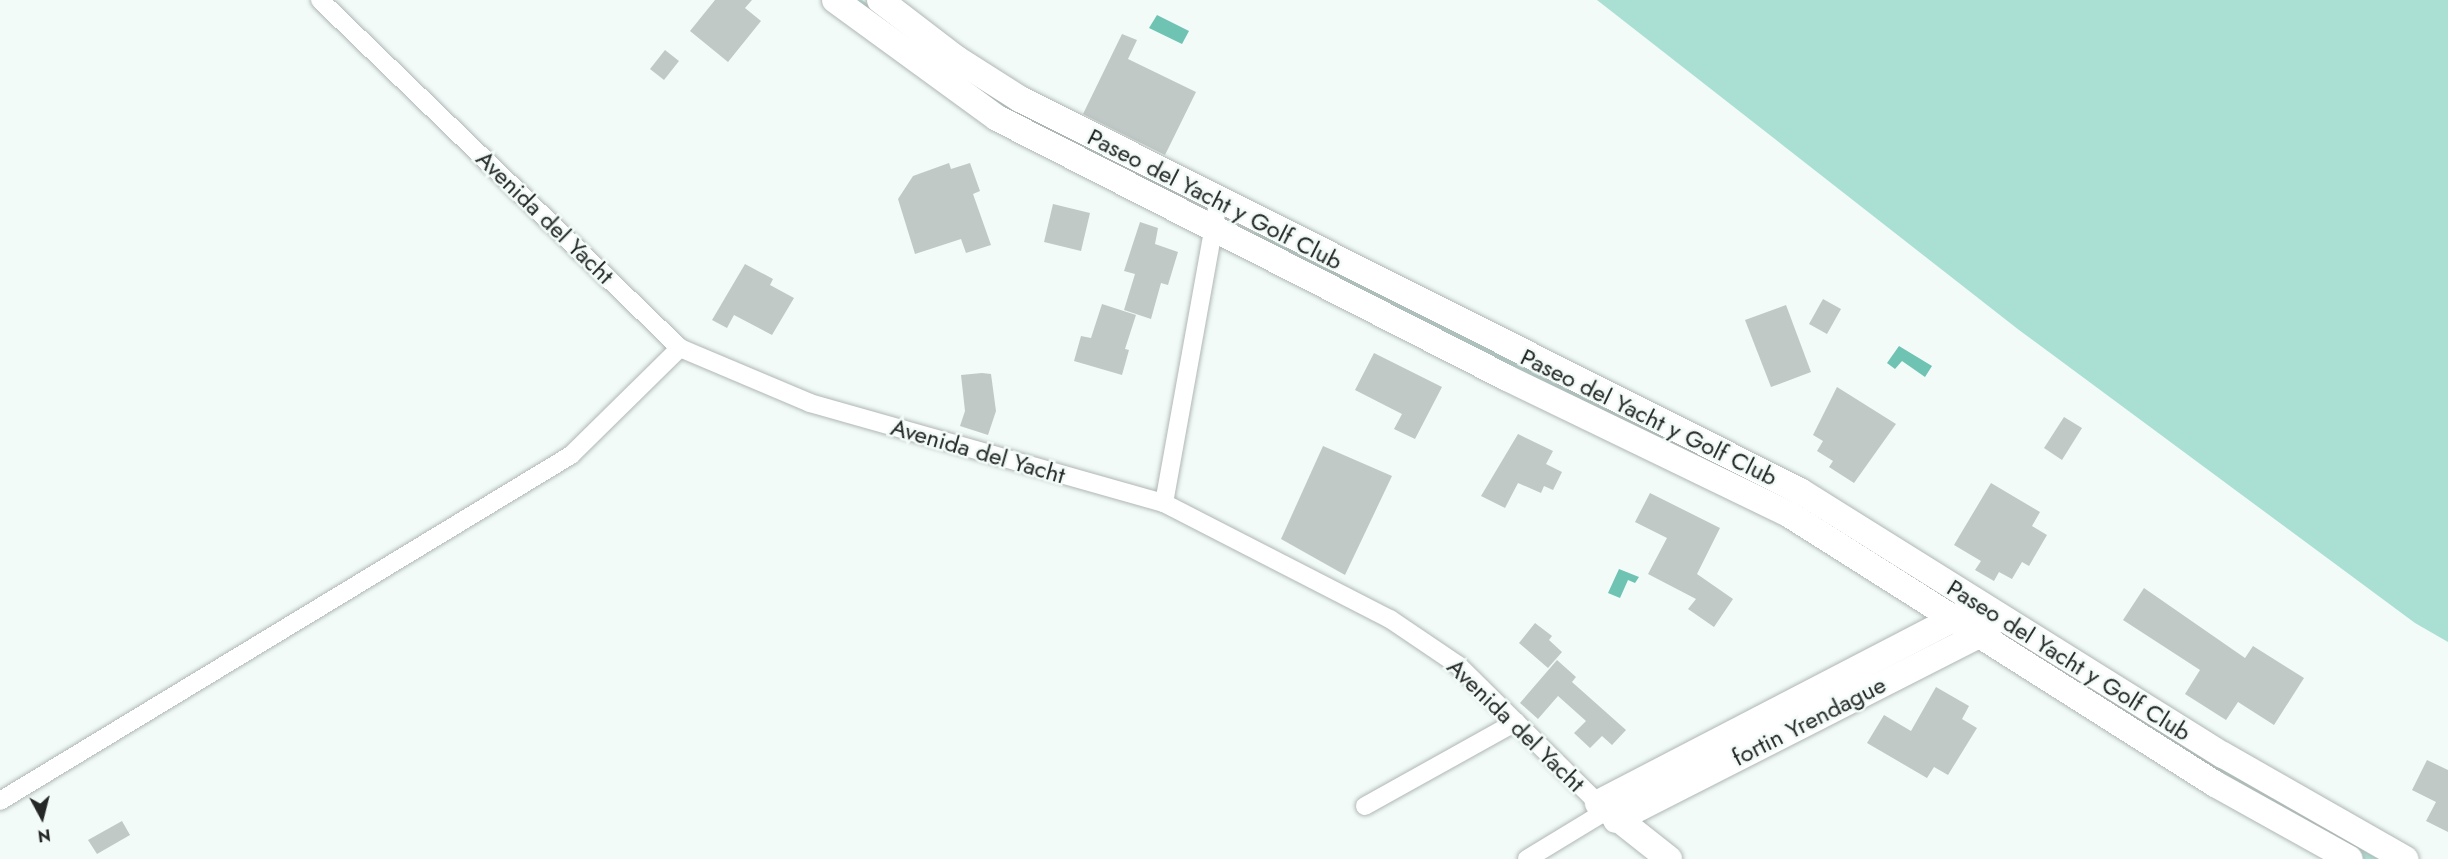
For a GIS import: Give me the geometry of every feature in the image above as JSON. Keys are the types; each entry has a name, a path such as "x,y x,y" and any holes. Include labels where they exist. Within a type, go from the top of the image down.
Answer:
{"main road":[{"name":"Paseo del Yacht y Golf Club","path":"835,0 997,118 1215,214 1800,492 2223,755 2405,859"},
{"name":"Paseo del Yacht y Golf Club","path":"880,0 957,59 1020,99 1215,214 1507,378 1790,515 2215,784 2350,859"},
{"name":"fortin Yrendague","path":"1606,811 1958,620 1988,610"},
{"name":"fortin Yrendague","path":"1606,811 1979,635 1988,610"},
{"name":"Avenida del Yacht","path":"1606,811 1669,859"}],"street":[{"name":"Avenida del Yacht","path":"320,0 680,348 810,403 1164,503 1390,619 1458,665 1606,811"},
{"path":"1164,503 1215,214"},
{"path":"0,801 571,455 680,348"},
{"path":"1365,806 1516,722"},
{"name":"fortin Yrendague","path":"1527,859 1606,811"}],"shaded area":[{"path":"853,0 862,0 955,71 1010,107 1178,193 1179,198 1008,112"},
{"path":"1597,0 2448,0 2448,642 2415,623 2019,330"},
{"path":"1157,15 1189,31 1182,44 1149,28"},
{"path":"1255,231 1786,497 1937,593 1253,237"},
{"path":"1899,346 1932,366 1925,377 1902,361 1895,369 1887,363"},
{"path":"1619,569 1639,577 1635,583 1628,580 1620,598 1608,593"},
{"path":"2006,633 2219,766 2378,859 2364,859 2333,842 2002,637"}],"building":[{"path":"715,0 752,0 745,8 761,21 728,62 690,31"},
{"path":"1122,34 1137,40 1128,59 1196,92 1165,155 1083,114"},
{"path":"665,50 679,61 664,80 650,69"},
{"path":"949,163 951,169 970,163 980,191 973,194 991,245 966,253 961,239 915,254 898,199 913,176"},
{"path":"1053,204 1090,213 1081,251 1044,242"},
{"path":"1140,222 1158,228 1155,244 1178,252 1168,285 1161,283 1151,319 1124,310 1135,274 1124,271"},
{"path":"745,264 773,279 770,285 794,298 772,335 734,315 727,328 712,320"},
{"path":"1823,299 1841,309 1827,334 1809,324"},
{"path":"1102,304 1136,315 1125,349 1129,350 1122,375 1074,361 1081,336 1091,338"},
{"path":"1786,305 1811,372 1771,387 1745,320"},
{"path":"1374,353 1442,387 1415,439 1394,429 1402,414 1355,390"},
{"path":"991,374 996,411 988,435 960,426 965,411 961,375"},
{"path":"1837,387 1896,424 1854,483 1829,467 1833,461 1817,451 1823,441 1813,435"},
{"path":"2064,417 2082,428 2062,460 2044,448"},
{"path":"1518,434 1553,451 1546,464 1562,472 1553,490 1544,486 1541,493 1518,483 1505,508 1481,496"},
{"path":"1323,446 1392,476 1345,575 1281,539"},
{"path":"1991,483 2040,512 2032,526 2047,535 2029,566 2022,562 2012,579 1999,572 1994,581 1975,570 1981,561 1954,545"},
{"path":"1650,493 1720,528 1697,574 1733,599 1714,627 1688,609 1696,599 1648,574 1667,538 1635,522"},
{"path":"2144,588 2245,658 2253,646 2304,678 2274,725 2238,702 2226,720 2185,694 2200,670 2123,620"},
{"path":"1535,623 1552,636 1549,640 1562,652 1548,668 1519,643"},
{"path":"1557,660 1576,677 1572,682 1626,730 1612,745 1602,736 1590,748 1574,733 1586,721 1558,696 1538,719 1520,703"},
{"path":"1936,687 1969,706 1962,719 1977,728 1948,775 1934,767 1927,778 1867,743 1884,715 1911,731"},
{"path":"2427,760 2448,770 2448,832 2426,821 2436,802 2412,790"},
{"path":"122,821 130,835 97,854 88,840"}]}
